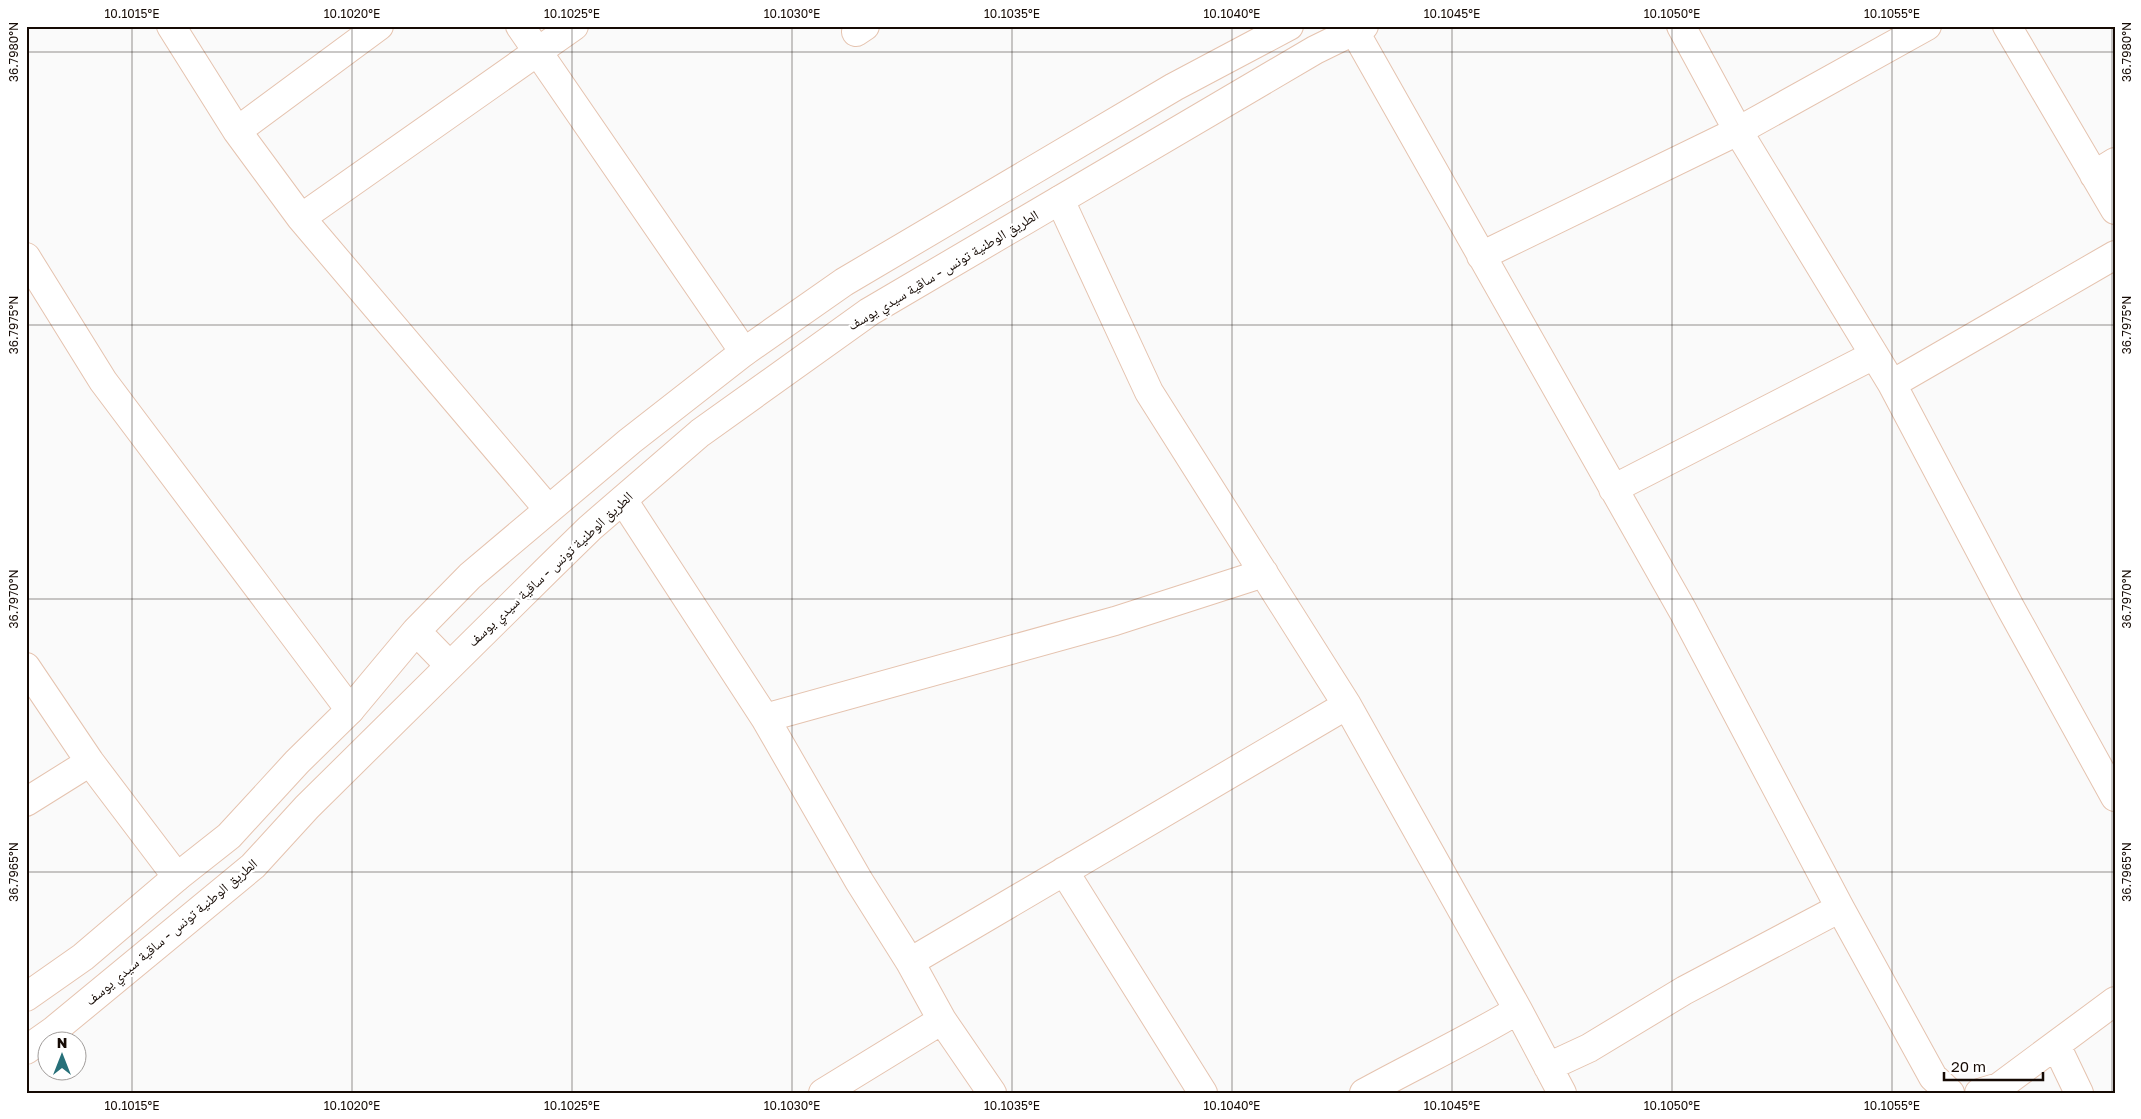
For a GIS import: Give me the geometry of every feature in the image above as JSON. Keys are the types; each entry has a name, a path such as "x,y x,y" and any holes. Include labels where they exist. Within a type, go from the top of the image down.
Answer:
{"main road":[{"path":"171,26 237,131 301,218 548,510"},
{"path":"237,131 379,26"},
{"path":"520,26 744,352"},
{"path":"301,218 539,53 574,26"},
{"path":"26,998 83,957 177,876 229,836 297,762 350,710 416,631 470,576 630,441 744,352 844,282 1174,87 1289,26"},
{"path":"1682,26 1738,131 1892,384 2010,607 2115,797"},
{"path":"1481,256 1738,131 1927,26"},
{"path":"2007,26 2104,168 2115,210"},
{"path":"1359,29 1481,256 1684,611 1840,908 1933,1077 1950,1093"},
{"name":"الطريق الوطنية تونس - ساقية سيدي يوسف","path":"26,1050 53,1031 253,866 307,807 590,528 700,433 869,312 1315,50 1359,29"},
{"path":"1060,200 1149,392 1347,705 1518,1010 1562,1093"},
{"path":"1892,384 2115,255"},
{"path":"26,257 103,381 350,710"},
{"path":"844,282 869,312"},
{"path":"1613,489 1874,355"},
{"path":"623,500 765,718 859,882 910,962 942,1020 992,1093"},
{"path":"765,718 1115,620 1264,574"},
{"path":"416,631 449,665"},
{"path":"26,667 90,762 177,876"},
{"path":"910,962 1347,705"},
{"path":"26,802 90,762"},
{"path":"229,836 253,866"},
{"path":"1064,871 1203,1093"},
{"path":"1548,1067 1589,1048 1685,990 1840,908"},
{"path":"1979,1093 1998,1087 2115,1001"},
{"path":"1364,1093 1435,1054 1482,1032 1518,1010"},
{"path":"823,1093 942,1020"},
{"path":"2056,1044 2079,1093"}]}
